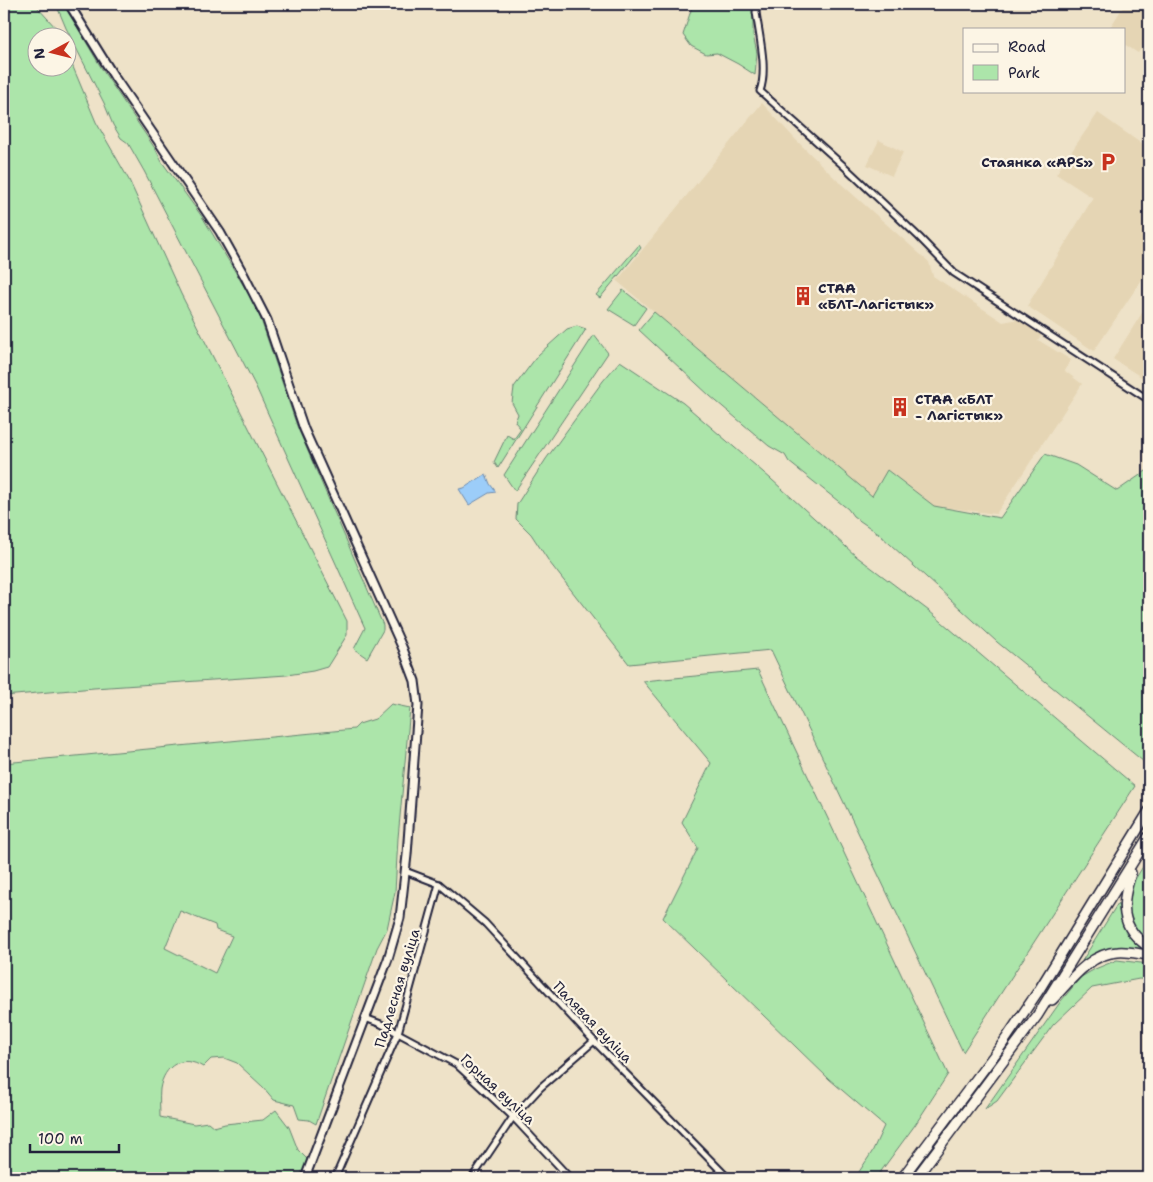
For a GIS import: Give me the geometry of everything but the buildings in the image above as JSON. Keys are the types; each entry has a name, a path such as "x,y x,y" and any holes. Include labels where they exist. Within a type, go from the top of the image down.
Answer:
{"highway":[{"path":"902,1178 1001,1046 1039,990 1149,811"},
{"path":"916,1178 1037,1016 1149,836"},
{"path":"1136,857 1126,889 1125,915 1128,926 1135,936 1149,947"},
{"path":"1037,1016 1084,967 1095,959 1117,952 1149,955"}],"street":[{"path":"69,4 115,78 220,232 268,320 304,429 409,665 416,687 418,705 405,871 397,933 305,1178"},
{"path":"757,4 756,12 763,71 760,91 870,191 954,273 1149,400"},
{"name":"Палявая вуліца","path":"405,871 439,884 485,923 594,1041 728,1178"},
{"name":"Падлесная вуліца","path":"335,1178 398,1033 439,884"},
{"name":"Горная вуліца","path":"365,1018 381,1024 456,1064 513,1117 570,1178"},
{"path":"472,1178 513,1117 541,1087 594,1041"}],"shaded area":[{"path":"1125,4 1149,4 1149,37 1138,53 1126,45 1126,28 1110,28"},
{"name":"СТАА «БЛТ - Лагістык»","path":"762,103 839,182 929,262 933,276 1003,322 1019,319 1042,334 1038,340 1071,360 1065,371 1082,384 996,514 934,506 887,470 872,496 617,281"},
{"path":"1098,113 1149,149 1149,269 1094,351 1027,306 1093,198 1056,174"},
{"path":"879,140 903,152 892,176 867,165"},
{"path":"1149,302 1149,382 1113,359"}],"green space":[{"path":"4,4 38,4 38,8 56,28 28,28 28,78 78,78 96,122 129,180 181,294 347,621 347,635 327,667 313,671 287,675 4,696"},
{"path":"56,4 63,4 78,28 66,28"},
{"path":"693,4 749,4 753,11 753,35 757,53 755,75 717,53 706,54 691,46 683,35"},
{"path":"78,28 162,162 203,218 257,308 297,426 383,625 383,630 367,658 354,649 365,628 256,387 144,171 128,143 121,138 113,125 78,52"},
{"path":"639,245 641,248 600,298 596,295"},
{"path":"623,290 646,308 634,325 608,309"},
{"path":"654,312 872,496 887,470 934,506 1000,518 1045,454 1076,465 1117,491 1146,471 1149,472 1149,766 997,642 879,534 853,516 848,509 789,462 785,455 769,446 710,396 639,330"},
{"path":"577,326 586,329 498,468 494,462 507,435 514,439 521,429 515,422 518,414 512,403 514,387 538,355 567,329"},
{"path":"594,335 608,353 515,491 504,475"},
{"path":"620,361 683,403 856,556 929,611 1135,786 963,1052 771,650 629,664 550,563 531,534 516,519 517,504 546,459 603,381"},
{"path":"758,670 948,1074 915,1125 876,1178 855,1178 872,1152 884,1126 829,1079 663,918 698,848 682,822 711,763 643,681"},
{"path":"391,704 410,708 395,892 387,929 377,948 316,1124 309,1120 299,1119 294,1105 274,1100 237,1063 224,1058 211,1059 203,1067 188,1062 175,1064 165,1074 160,1089 160,1117 194,1124 208,1122 214,1127 263,1120 276,1110 289,1127 298,1150 309,1161 301,1178 4,1178 4,763 354,729 359,724 375,719","holes":["180,911 215,925 216,930 232,936 215,973 165,948"]},
{"path":"1149,857 1149,943 1132,927 1128,910 1128,897 1134,881"},
{"path":"1118,903 1121,919 1127,931 1149,952 1109,949 1082,961"},
{"path":"1117,960 1149,964 1149,980 1139,979 1092,988 1053,1025 997,1101 985,1109 1061,1001 1081,977"}],"water":[{"path":"486,474 496,492 489,493 469,505 459,489 464,488"}],"place":[{"name":"Стаянка «APS»","path":"1108,162"},
{"name":"СТАА «БЛТ-Лагістык»","path":"803,296"},
{"name":"СТАА «БЛТ - Лагістык»","path":"900,407"}]}
